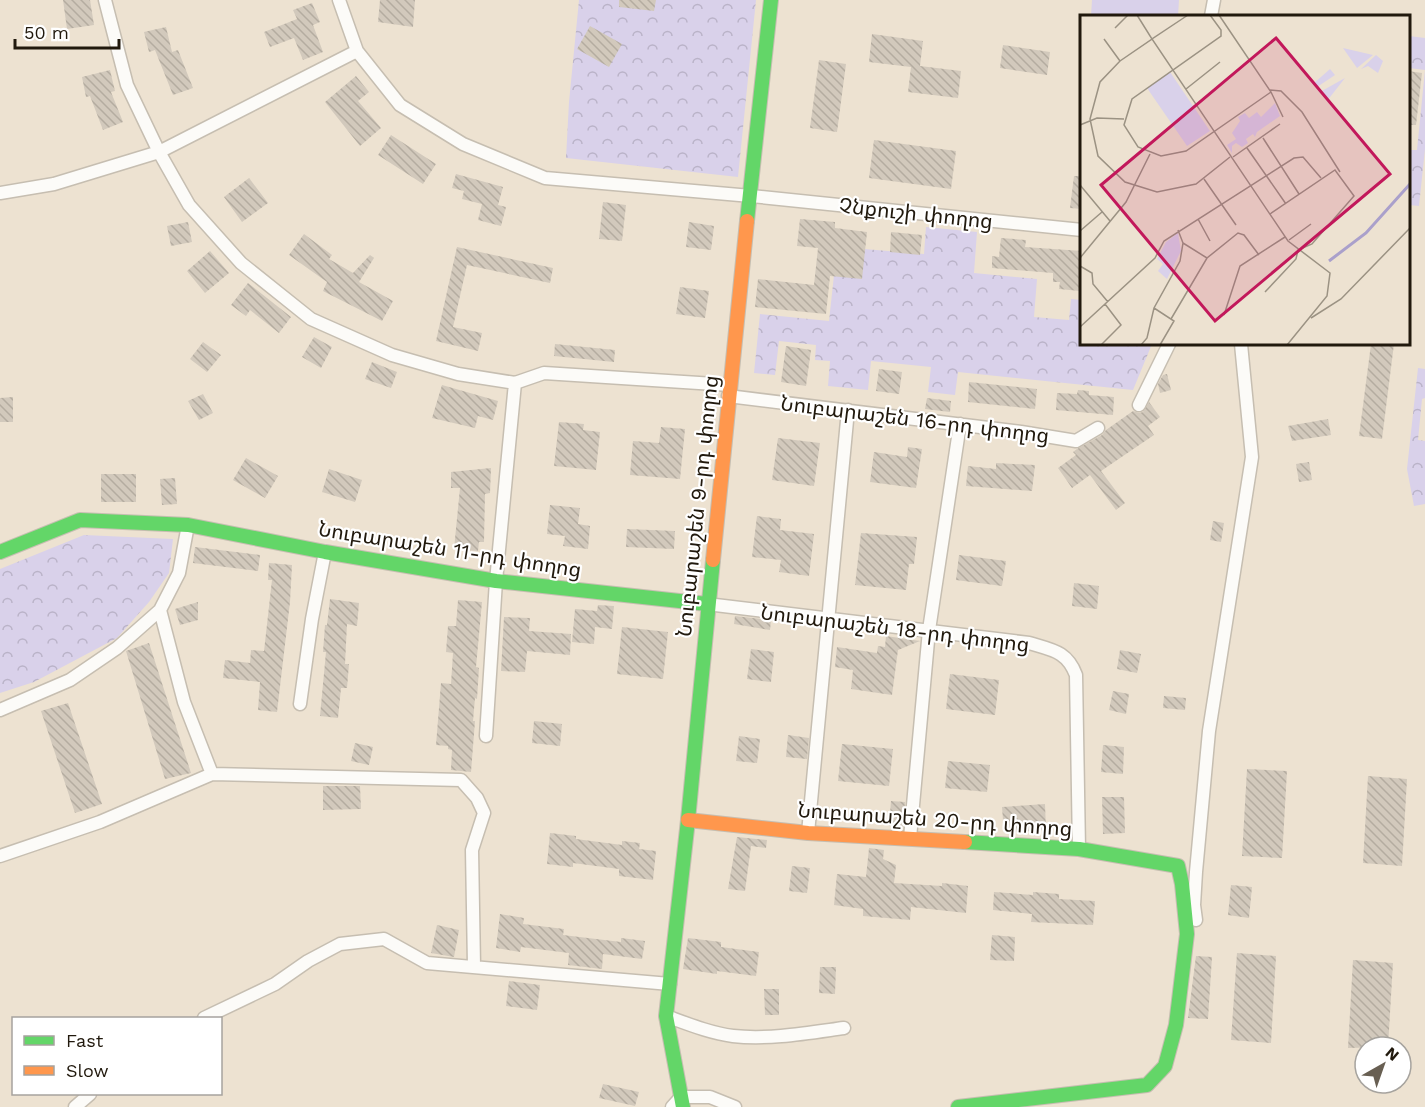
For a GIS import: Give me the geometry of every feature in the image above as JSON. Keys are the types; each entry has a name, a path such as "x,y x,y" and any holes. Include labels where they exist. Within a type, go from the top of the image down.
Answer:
{"street":[{"path":"105,0 127,85 159,152 189,206 241,262 311,319 392,355 458,374 515,383 496,581 486,736"},
{"name":"Չնքուշի փողոց","path":"339,0 357,51 400,105 463,144 545,178 751,196 1080,230"},
{"name":"Նուբարաշեն 9-րդ փողոց","path":"678,1104 666,1016 771,0"},
{"path":"1211,15 1214,0"},
{"path":"0,193 54,184 159,152 357,51"},
{"path":"1139,405 1169,345"},
{"path":"1196,920 1194,905 1209,731 1252,457 1241,345"},
{"name":"Նուբարաշեն 16-րդ փողոց","path":"515,383 544,373 729,391 848,410 1076,441 1098,428"},
{"path":"808,832 848,410"},
{"path":"910,838 929,630 960,424"},
{"name":"Նուբարաշեն 11-րդ փողոց","path":"0,552 80,520 188,525 325,552 496,581 707,604"},
{"path":"0,710 70,680 117,648 160,610 179,573 188,525"},
{"path":"300,704 312,618 325,552"},
{"name":"Նուբարաշեն 18-րդ փողոց","path":"707,604 1029,643 1061,653 1071,663 1076,675 1079,849"},
{"path":"160,610 184,702 212,774"},
{"path":"0,856 100,822 212,774 461,780 477,798 484,813 472,850 474,966"},
{"name":"Նուբարաշեն 20-րդ փողոց","path":"688,820 808,832 1079,849 1178,866 1187,934 1176,1024 1165,1066 1147,1085 958,1107"},
{"path":"206,1017 275,984 308,961 340,944 384,939 427,963 670,984"},
{"path":"666,1016 707,1030 734,1036 771,1036 844,1028"},
{"path":"75,1107 89,1095"},
{"path":"678,1104 710,1097 735,1107"}],"green space":[{"path":"579,0 756,0 738,177 566,158"},
{"path":"1092,0 1179,0 1178,15 1091,15"},
{"path":"1410,36 1425,38 1425,70 1410,68"},
{"path":"1425,70 1425,149 1419,206 1410,205 1410,150 1417,150"},
{"path":"926,227 977,232 974,273 1037,279 1034,317 1069,320 1071,299 1080,300 1080,345 1152,345 1133,390 958,372 955,395 928,392 931,367 871,361 868,390 828,386 830,361 815,360 816,345 779,341 775,375 754,373 760,314 829,321 834,275 864,249 924,254"},
{"path":"1418,368 1425,369 1425,398 1422,399 1418,440 1425,441 1425,504 1414,506 1407,469"},
{"path":"84,535 173,539 169,573 149,602 117,638 34,682 0,693 0,569"}],"building":[{"path":"63,0 90,0 94,25 67,29"},
{"path":"380,0 415,0 413,27 378,22"},
{"path":"619,0 656,0 654,11 619,7"},
{"path":"312,3 320,22 313,25 323,52 303,60 294,38 270,47 264,32 297,19 293,10"},
{"path":"590,26 622,44 609,67 577,49"},
{"path":"166,27 172,52 178,50 193,88 173,95 155,50 149,52 144,32"},
{"path":"872,34 923,41 920,66 961,71 958,98 908,92 911,67 869,62"},
{"path":"1003,45 1050,52 1047,75 1000,68"},
{"path":"819,60 846,64 837,132 810,128"},
{"path":"110,70 115,91 111,92 123,122 103,130 90,96 86,97 82,77"},
{"path":"1410,71 1422,73 1416,125 1410,125"},
{"path":"356,76 369,92 358,101 381,128 360,146 325,102"},
{"path":"391,135 436,164 423,184 378,155"},
{"path":"874,140 956,151 951,189 869,178"},
{"path":"456,174 503,187 498,205 506,207 501,226 478,220 482,204 462,199 464,191 452,188"},
{"path":"1074,176 1080,176 1080,209 1070,208"},
{"path":"249,178 268,203 242,222 224,197"},
{"path":"603,202 626,205 622,241 599,239"},
{"path":"800,219 835,222 835,228 867,232 862,279 830,276 826,314 755,307 758,279 814,285 818,248 797,246"},
{"path":"188,222 192,242 171,246 167,226"},
{"path":"689,222 714,226 711,250 686,247"},
{"path":"891,232 922,235 920,255 890,252"},
{"path":"304,234 332,255 329,259 353,273 370,255 374,258 359,282 393,301 382,321 323,291 327,282 289,255"},
{"path":"1001,238 1026,240 1025,247 1080,251 1080,291 1059,289 1060,282 1053,282 1053,273 992,268 992,256 999,257"},
{"path":"457,247 553,268 550,283 467,265 453,327 482,333 478,351 436,341"},
{"path":"210,251 229,273 205,293 187,271"},
{"path":"248,283 291,317 279,333 250,310 246,316 231,305"},
{"path":"680,287 709,291 705,318 676,314"},
{"path":"314,337 332,347 321,368 302,357"},
{"path":"203,342 221,355 207,372 190,359"},
{"path":"555,344 615,350 614,362 554,356"},
{"path":"1371,345 1394,345 1382,439 1359,436"},
{"path":"786,346 811,350 806,386 781,382"},
{"path":"372,362 397,372 391,388 365,379"},
{"path":"879,369 902,372 899,394 876,391"},
{"path":"1167,374 1171,390 1160,393 1158,384 1163,375"},
{"path":"969,382 1037,389 1035,409 968,402"},
{"path":"442,385 498,401 493,420 478,416 475,428 432,418"},
{"path":"1078,390 1089,391 1089,395 1114,397 1113,415 1056,410 1057,393 1077,394"},
{"path":"203,394 213,413 199,420 188,401"},
{"path":"13,397 13,422 0,422 0,398"},
{"path":"927,398 951,401 950,412 925,409"},
{"path":"1149,402 1160,417 1148,426 1154,435 1101,471 1125,503 1116,510 1090,475 1072,488 1058,468 1076,455 1073,452 1102,435 1133,411 1143,412"},
{"path":"1328,419 1331,435 1292,441 1288,426"},
{"path":"559,422 584,424 583,430 600,432 596,470 554,466"},
{"path":"661,427 685,429 680,479 630,475 633,441 659,443"},
{"path":"778,438 820,443 814,486 772,480"},
{"path":"908,447 922,449 916,488 870,482 874,452 907,457"},
{"path":"246,458 278,476 265,498 233,480"},
{"path":"1309,462 1312,480 1299,482 1296,464"},
{"path":"996,463 1035,465 1032,491 966,486 968,466 996,469"},
{"path":"491,468 490,493 485,494 484,542 479,542 478,551 454,549 460,488 451,488 451,472"},
{"path":"329,469 362,480 355,502 322,492"},
{"path":"101,474 136,474 136,502 101,502"},
{"path":"175,478 177,504 162,505 160,479"},
{"path":"550,505 580,508 578,524 590,526 588,549 563,546 565,536 547,534"},
{"path":"757,516 781,519 780,530 814,534 809,576 779,572 781,560 752,557"},
{"path":"1213,521 1224,523 1221,542 1210,540"},
{"path":"627,529 675,531 674,549 626,547"},
{"path":"861,533 917,537 914,564 909,564 906,590 855,585"},
{"path":"195,547 260,555 258,571 193,563"},
{"path":"959,555 1006,561 1002,586 956,580"},
{"path":"269,563 292,565 277,712 258,710 260,682 223,678 225,660 250,663 251,650 264,651 272,580 268,580"},
{"path":"1074,583 1099,586 1097,609 1072,606"},
{"path":"330,599 359,603 357,626 347,624 345,664 349,664 347,688 341,688 338,718 320,716 326,652 323,652 325,625 327,625"},
{"path":"458,600 482,602 471,772 451,770 452,750 448,749 448,746 436,745 441,683 451,684 453,653 446,652 448,626 456,626"},
{"path":"198,602 198,620 180,625 175,609"},
{"path":"598,605 614,606 612,629 595,627 594,644 572,642 575,609 597,611"},
{"path":"735,616 771,620 770,630 734,624"},
{"path":"504,617 530,618 529,631 571,634 570,655 527,651 525,672 501,671"},
{"path":"622,627 668,632 663,679 617,674"},
{"path":"886,636 920,641 898,650 892,695 851,689 853,670 835,667 837,647 877,653 878,646 885,647"},
{"path":"149,643 191,773 165,779 126,651"},
{"path":"751,649 774,652 771,682 747,679"},
{"path":"1120,650 1141,654 1137,673 1117,669"},
{"path":"950,674 999,680 995,715 946,709"},
{"path":"1113,691 1129,694 1126,714 1109,710"},
{"path":"1164,696 1186,698 1185,710 1163,708"},
{"path":"68,703 102,804 75,813 41,711"},
{"path":"534,721 562,724 560,746 532,743"},
{"path":"788,735 809,738 807,759 786,757"},
{"path":"739,736 760,739 757,763 736,761"},
{"path":"355,743 373,747 369,765 351,761"},
{"path":"842,744 893,749 889,786 838,781"},
{"path":"1103,745 1124,747 1123,774 1101,772"},
{"path":"948,761 990,765 987,792 945,788"},
{"path":"1247,769 1287,771 1282,858 1242,856"},
{"path":"1368,776 1407,779 1402,866 1363,863"},
{"path":"323,786 360,786 361,809 323,810"},
{"path":"1102,797 1124,797 1125,833 1103,834"},
{"path":"891,801 905,802 903,827 889,826"},
{"path":"1045,804 1046,830 1004,833 1002,807"},
{"path":"550,833 622,845 622,841 640,843 639,849 656,851 653,880 619,876 619,869 573,863 573,867 547,864"},
{"path":"737,837 767,840 766,848 751,846 745,891 728,889"},
{"path":"869,848 884,850 883,859 896,865 894,883 942,886 942,883 968,886 966,913 911,907 910,920 863,916 863,909 834,905 837,874 866,877"},
{"path":"792,866 810,868 807,893 789,891"},
{"path":"1231,885 1252,887 1249,918 1228,915"},
{"path":"994,892 1059,894 1059,899 1095,901 1093,925 1031,922 1032,914 993,910"},
{"path":"500,914 524,918 523,924 564,929 563,935 621,942 621,938 645,941 642,959 603,954 602,969 568,965 569,953 521,947 520,952 496,948"},
{"path":"437,925 459,930 454,957 431,953"},
{"path":"992,935 1015,937 1014,961 990,960"},
{"path":"688,938 721,942 721,947 759,952 756,976 683,969"},
{"path":"1237,953 1276,956 1271,1043 1231,1040"},
{"path":"1196,956 1212,957 1208,1019 1188,1018"},
{"path":"1353,960 1393,963 1389,1035 1353,1035 1353,1048 1348,1048"},
{"path":"820,967 836,967 835,994 819,993"},
{"path":"509,981 540,985 537,1010 506,1006"},
{"path":"764,989 779,989 779,1015 765,1015"},
{"path":"603,1084 639,1092 635,1106 599,1098"}],"traffic: fast":[{"path":"747,221 771,0"},
{"path":"0,552 80,520 188,525 325,552 496,581 707,604"},
{"path":"683,1107 666,1016 713,560"},
{"path":"958,1107 1147,1085 1165,1066 1176,1025 1187,934 1178,866 1079,849 965,842"}],"traffic: slow":[{"path":"713,560 747,221"},
{"path":"688,820 808,833 965,842"}]}
